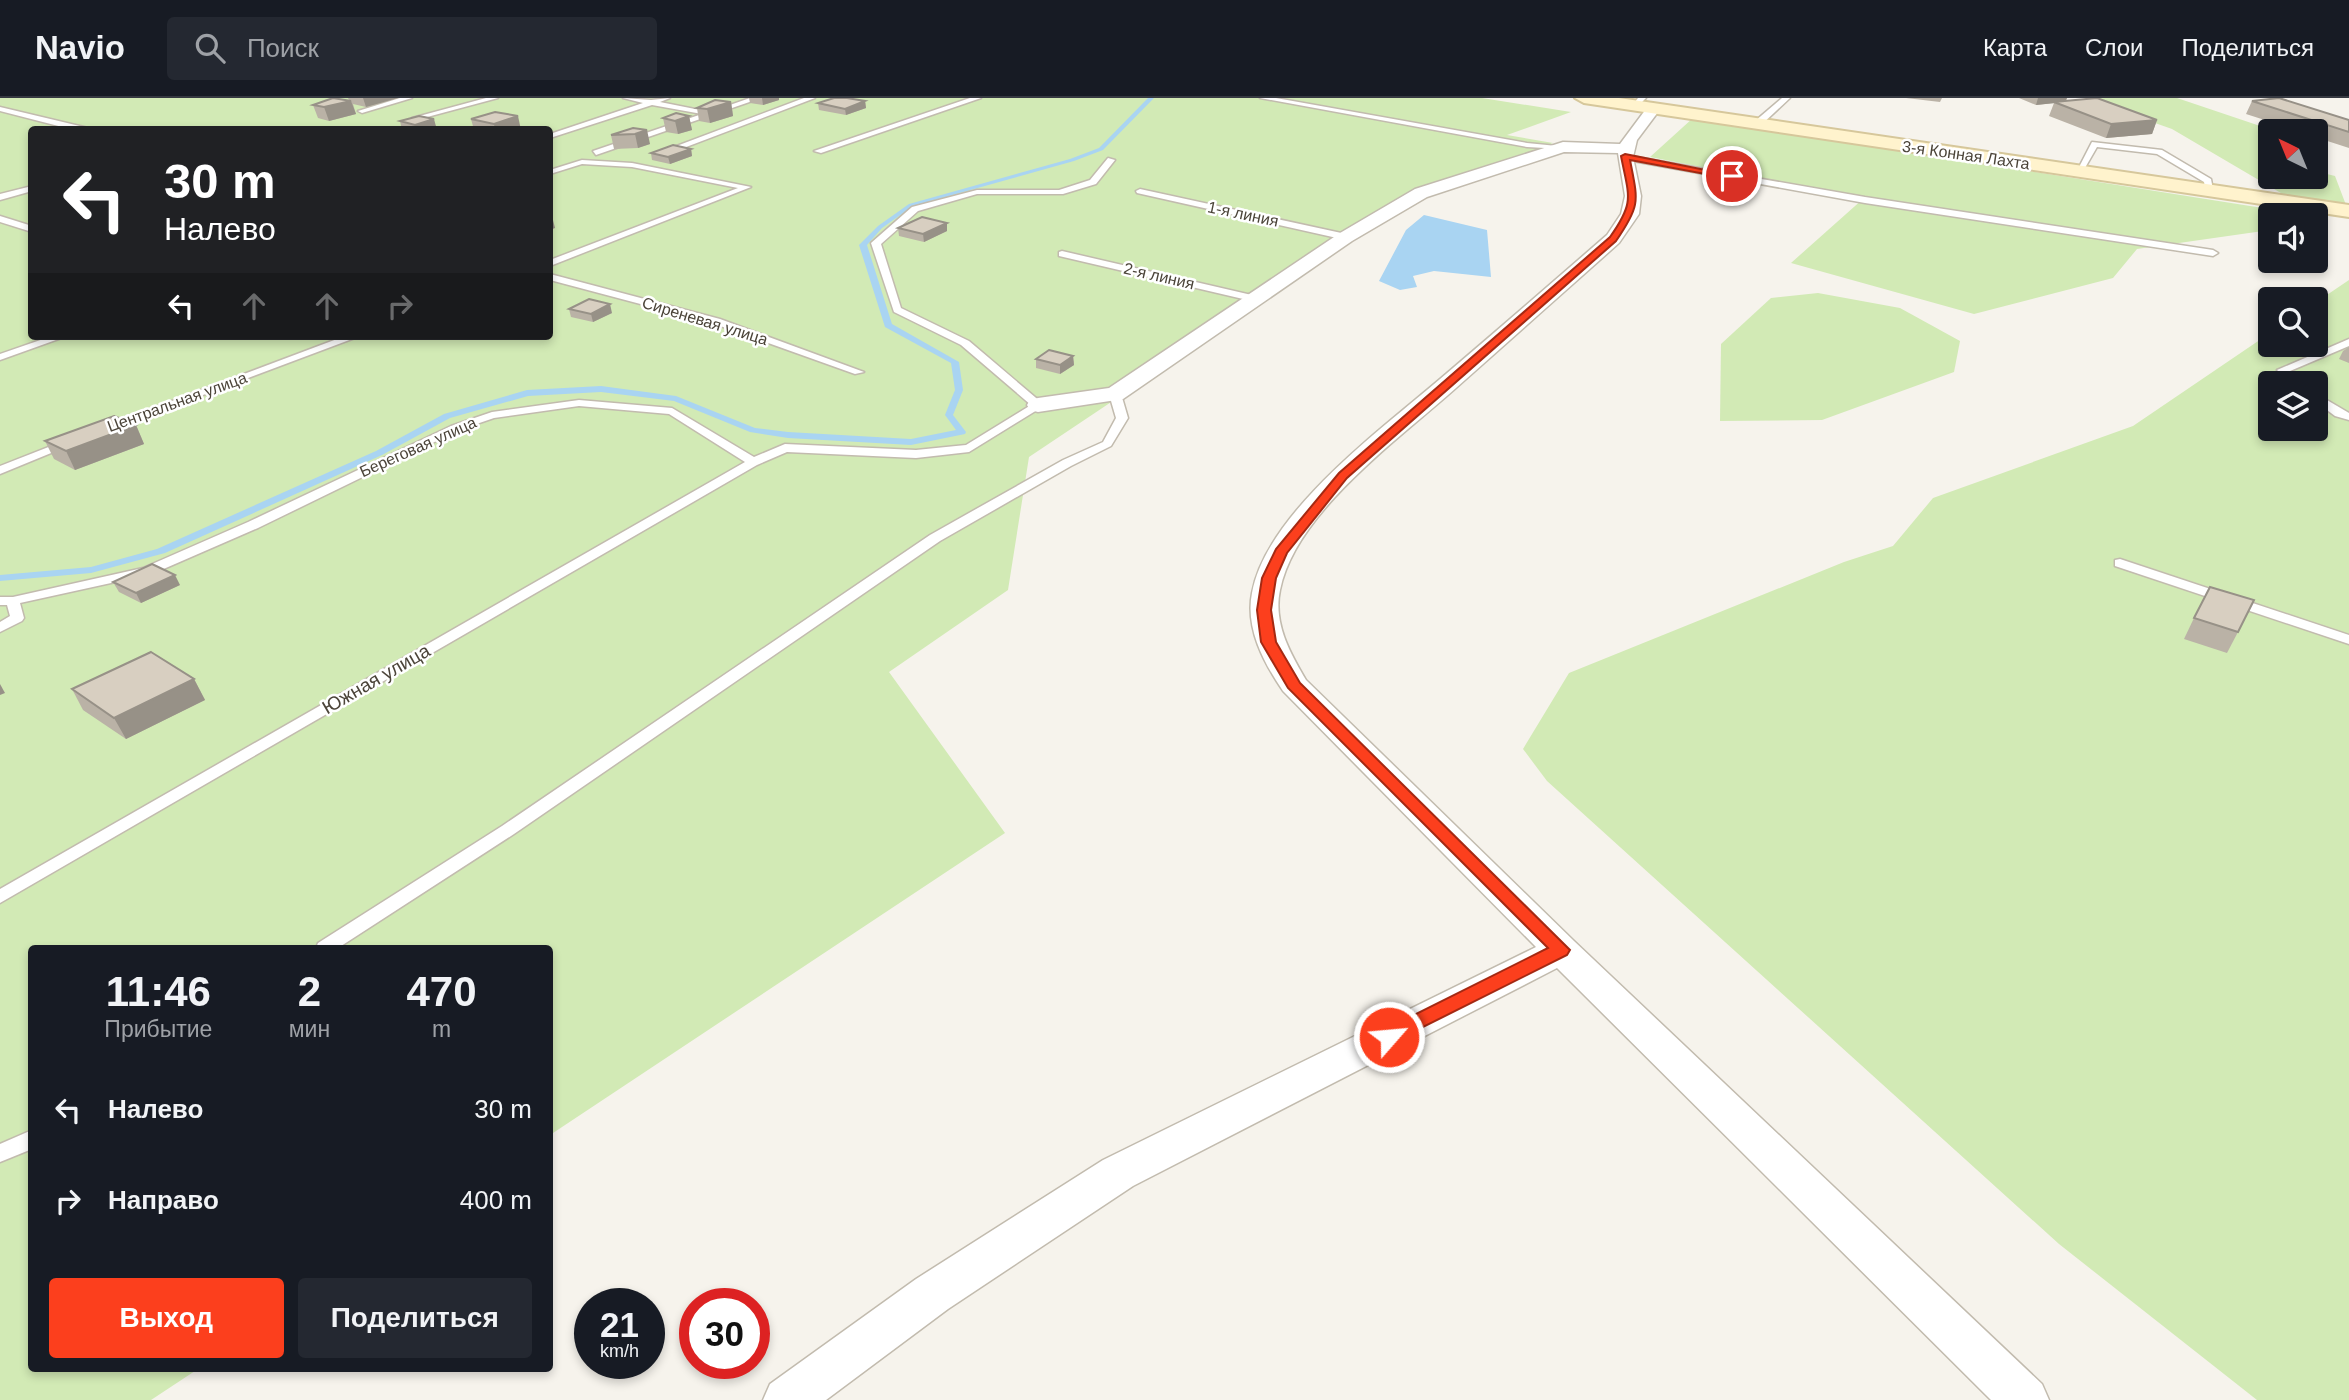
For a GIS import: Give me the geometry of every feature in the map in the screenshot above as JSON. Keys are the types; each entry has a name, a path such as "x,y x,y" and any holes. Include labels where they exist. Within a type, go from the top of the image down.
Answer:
{"main road":[{"name":"3-я Конная Лахта","path":"1584,98 1643,104 1757,124 2349,211"}],"street":[{"path":"1643,104 1626,153 1633,196 1630,214 1613,239 1343,475 1281,552 1269,578 1264,610 1269,642 1294,685 1561,950 2025,1400"},
{"path":"1038,405 1115,394 1346,237 1421,193 1563,148 1599,146 1626,153"},
{"path":"787,1400 932,1294 1118,1173 1561,950"}],"lane":[{"path":"362,111 408,98"},
{"path":"416,118 494,98"},
{"path":"627,98 710,114"},
{"path":"553,135 666,98"},
{"path":"596,153 757,98"},
{"path":"657,155 811,98"},
{"path":"818,150 977,98"},
{"path":"1264,98 1527,145 1563,148"},
{"path":"1757,124 1786,98"},
{"path":"0,109 69,126"},
{"path":"2079,171 2095,144 2159,152 2208,181 2209,190"},
{"path":"1626,153 1866,200 2213,253"},
{"path":"632,165 645,160"},
{"path":"753,462 785,448 916,454 969,448 1038,405 965,344 897,310 876,243 915,209 977,192 1060,192 1093,182 1111,160"},
{"path":"553,171 582,162 632,165 747,187 553,262"},
{"path":"0,197 28,189"},
{"name":"1-я линия","path":"1140,191 1346,237"},
{"path":"0,219 28,228"},
{"name":"2-я линия","path":"1062,254 1255,299"},
{"name":"Сиреневая улица","path":"553,278 716,321 859,372"},
{"path":"0,357 50,340"},
{"name":"Центральная улица","path":"96,432 344,340"},
{"path":"2283,371 2348,343"},
{"path":"330,945 508,830 935,538 1067,463 1107,444 1122,418 1115,394"},
{"name":"Береговая улица","path":"6,601 147,571 253,525 455,428 492,415 579,402 671,411 753,462"},
{"path":"2328,405 2344,416"},
{"name":"Центральная улица","path":"0,470 84,436"},
{"name":"Южная улица","path":"0,897 753,462"},
{"path":"2120,563 2349,640"},
{"path":"0,628 17,618 6,601"},
{"path":"0,1153 28,1140"}],"green space":[{"path":"0,98 1482,98 1571,112 1507,135 1553,143 1424,193 1029,457 1008,590 889,672 1005,833 553,1133 553,945 28,945 28,1372 193,1372 151,1400 0,1400"},
{"path":"2084,98 2177,98 2258,125 2258,180 2172,129"},
{"path":"1693,118 2258,207 2258,232 2137,249 2113,278 1974,314 1791,263 1864,198 1650,157"},
{"path":"2328,174 2335,176 2346,205 2286,196 2274,189 2328,189"},
{"path":"2349,280 2349,1400 2257,1400 2059,1244 1547,781 1523,749 1569,673 1844,562 1893,546 1933,498 2133,426 2258,341 2258,357 2328,357 2328,294"},
{"path":"1818,293 1900,308 1960,341 1954,372 1822,420 1720,421 1721,344 1771,298"}],"water":[{"path":"1424,215 1487,230 1491,277 1434,271 1413,276 1417,287 1400,290 1379,281 1406,230"}],"building":[{"path":"333,98 351,101 324,107 313,105"},
{"path":"834,98 865,101 845,109 818,103"},
{"path":"2097,98 2157,120 2111,124 2054,102"},
{"path":"2279,98 2349,120 2349,132 2328,125 2328,119 2308,119 2252,101"},
{"path":"715,100 731,102 707,109 697,108"},
{"path":"495,112 518,116 494,124 471,119"},
{"path":"676,113 689,116 675,121 663,118"},
{"path":"419,116 434,119 415,125 400,121"},
{"path":"633,128 647,130 635,134 611,135"},
{"path":"673,145 691,149 668,157 651,153"},
{"path":"922,217 947,223 923,234 898,228"},
{"path":"589,299 610,304 591,314 569,309"},
{"path":"1049,350 1073,356 1060,365 1036,359"},
{"path":"114,416 136,425 66,451 45,441"},
{"path":"152,564 175,575 136,593 113,582"},
{"path":"2210,587 2254,600 2238,632 2194,618"},
{"path":"151,652 194,679 114,718 72,689"}],"waterway":[{"path":"0,578 91,570 161,551 379,453 447,416 527,393 601,389 676,399 753,430 788,435 911,442 962,432 949,415 959,390 955,362 888,325 863,245 880,227 911,205 1072,160 1101,149 1151,98"}],"route":[{"path":"1389,1037 1561,950 1294,685 1269,642 1264,610 1269,578 1281,552 1343,475 1613,239 1630,214 1633,196 1625,156 1732,176"}]}
